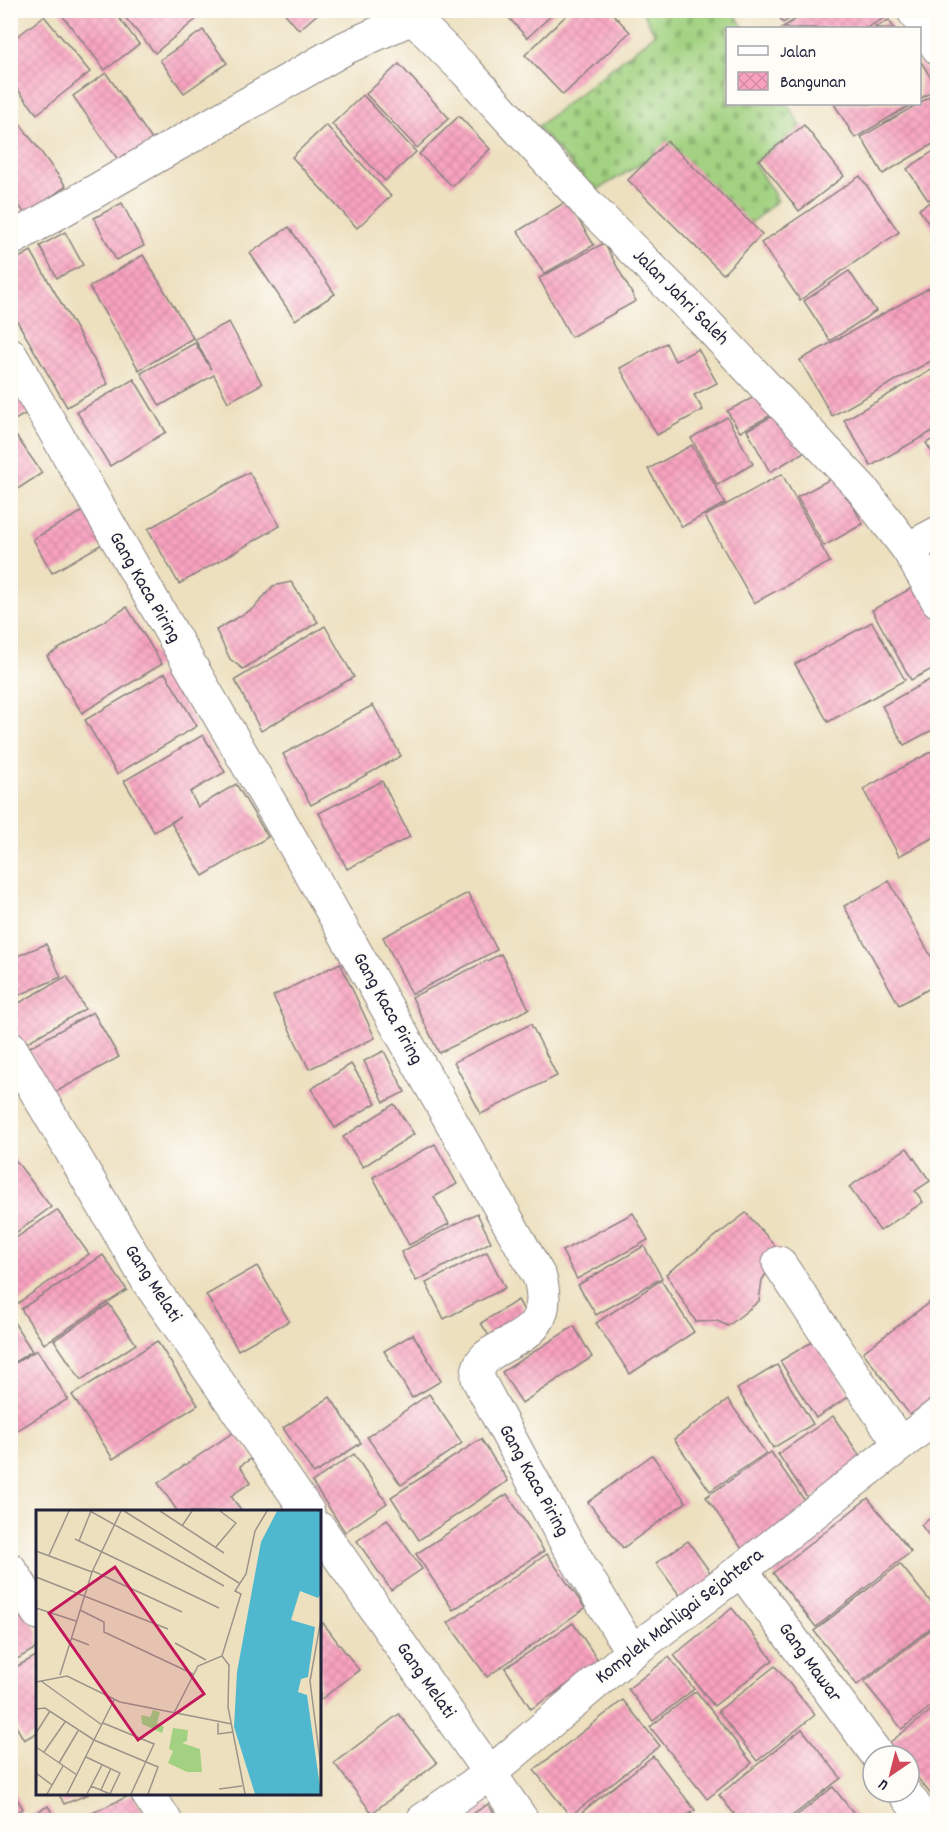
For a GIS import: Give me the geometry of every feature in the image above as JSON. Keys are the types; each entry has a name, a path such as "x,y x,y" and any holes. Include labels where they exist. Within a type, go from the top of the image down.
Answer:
{"street":[{"path":"913,10 938,48"},
{"path":"10,240 408,14"},
{"name":"Jalan Jahri Saleh","path":"408,14 466,71 588,205 706,323 861,488 908,549 938,601"},
{"name":"Gang Kaca Piring","path":"10,354 310,872 540,1278 544,1298 538,1322 510,1343 489,1354 480,1366 478,1379 563,1537 632,1652"},
{"path":"908,549 938,533"},
{"name":"Gang Melati","path":"10,1047 148,1281 307,1510"},
{"path":"779,1263 900,1444"},
{"name":"Komplek Mahligai Sejahtera","path":"423,1821 489,1774 632,1652 741,1570 938,1415"},
{"name":"Gang Melati","path":"321,1530 522,1821"},
{"path":"10,1569 36,1610"},
{"name":"Gang Mawar","path":"741,1570 869,1744"},
{"path":"149,1795 165,1821"},
{"path":"913,1804 925,1821"}],"green space":[{"path":"733,10 742,27 726,27 726,105 788,105 802,128 754,163 778,200 745,228 671,146 595,191 537,127 655,34 642,11"}],"building":[{"path":"58,10 113,10 139,44 105,70"},
{"path":"119,10 193,10 199,17 155,53"},
{"path":"282,10 322,10 299,30"},
{"path":"502,10 557,10 527,38"},
{"path":"572,10 609,10 630,32 563,95 525,55"},
{"path":"775,10 804,10 783,23"},
{"path":"811,10 898,10 869,27 783,27"},
{"path":"44,16 90,72 37,114 10,80 10,42"},
{"path":"889,20 893,27 876,27"},
{"path":"203,30 227,63 184,93 160,60"},
{"path":"921,62 937,88 921,98"},
{"path":"399,64 449,118 417,148 366,94"},
{"path":"106,73 153,141 121,164 73,96"},
{"path":"938,92 938,141 883,174 861,137 916,105 921,105 921,102"},
{"path":"363,95 416,152 385,181 332,124"},
{"path":"835,105 910,105 855,138"},
{"path":"10,110 66,186 26,215 10,194"},
{"path":"459,116 490,149 452,186 419,154"},
{"path":"326,125 391,196 357,228 292,157"},
{"path":"804,125 844,176 799,211 759,160"},
{"path":"667,141 762,234 723,274 628,180"},
{"path":"938,148 938,194 928,200 907,169"},
{"path":"860,176 899,232 800,300 761,243"},
{"path":"938,197 938,238 919,209"},
{"path":"567,201 594,245 544,274 518,231"},
{"path":"122,203 144,246 116,260 94,218"},
{"path":"289,227 335,294 295,320 250,253"},
{"path":"65,232 83,265 57,278 40,246"},
{"path":"938,241 938,255 931,245"},
{"path":"604,243 636,301 571,337 539,278"},
{"path":"31,251 108,384 67,407 10,309 10,263"},
{"path":"143,255 193,338 139,370 89,287"},
{"path":"849,271 876,311 830,341 804,301"},
{"path":"938,283 938,357 832,416 800,360"},
{"path":"229,322 262,384 228,402 214,375 160,406 141,373 195,343 211,369 195,339"},
{"path":"666,343 675,361 698,349 717,383 694,395 703,410 657,435 620,368"},
{"path":"10,361 40,405 10,423"},
{"path":"938,366 938,428 871,466 844,420"},
{"path":"134,379 166,432 110,466 77,412"},
{"path":"760,394 771,415 740,432 727,411"},
{"path":"782,411 804,452 770,472 747,430"},
{"path":"727,417 753,464 717,485 691,438"},
{"path":"938,436 938,462 926,443"},
{"path":"17,437 42,473 10,494 10,442"},
{"path":"692,445 725,503 682,527 648,469"},
{"path":"249,472 280,526 179,584 148,529"},
{"path":"782,474 830,562 754,603 705,516"},
{"path":"836,476 863,524 824,546 797,497"},
{"path":"85,510 104,543 52,573 33,539"},
{"path":"291,582 318,622 243,669 230,659 216,630 254,608 273,586"},
{"path":"917,585 938,622 938,666 911,680 872,610"},
{"path":"127,607 162,664 82,713 47,656"},
{"path":"872,622 905,680 828,722 795,664"},
{"path":"325,626 354,677 261,731 235,680"},
{"path":"165,673 197,726 117,774 85,720"},
{"path":"933,678 938,685 938,727 904,745 882,706"},
{"path":"373,705 401,756 311,805 283,754"},
{"path":"203,735 225,772 190,792 198,807 236,784 268,837 203,876 171,823 180,817 154,832 124,781"},
{"path":"938,748 938,835 899,856 863,789"},
{"path":"382,781 410,837 347,869 319,813"},
{"path":"889,881 938,969 938,984 899,1005 844,906"},
{"path":"468,893 497,950 412,994 383,937"},
{"path":"46,944 61,977 10,999 10,959"},
{"path":"501,954 529,1009 439,1053 412,997"},
{"path":"340,963 375,1038 309,1069 273,996"},
{"path":"67,976 85,1009 12,1051 10,1008"},
{"path":"93,1012 119,1057 54,1093 28,1048"},
{"path":"531,1024 557,1076 481,1114 454,1062"},
{"path":"384,1051 405,1092 384,1102 364,1061"},
{"path":"351,1064 376,1103 335,1128 311,1089"},
{"path":"394,1104 414,1134 363,1167 343,1137"},
{"path":"435,1144 457,1184 434,1197 449,1224 409,1245 373,1177"},
{"path":"907,1148 930,1181 915,1191 923,1202 880,1231 849,1187"},
{"path":"10,1153 51,1207 10,1237"},
{"path":"57,1210 89,1254 18,1303 10,1292 10,1242"},
{"path":"477,1213 491,1242 416,1281 401,1252"},
{"path":"633,1213 648,1240 577,1279 562,1251"},
{"path":"746,1213 781,1252 762,1280 759,1301 728,1326 717,1321 696,1322 666,1274"},
{"path":"644,1246 662,1278 596,1315 578,1285"},
{"path":"487,1252 505,1288 444,1319 426,1283"},
{"path":"103,1255 127,1290 44,1344 21,1309"},
{"path":"257,1266 289,1321 238,1350 206,1295"},
{"path":"661,1280 694,1332 630,1374 596,1323"},
{"path":"934,1299 938,1303 938,1394 910,1415 863,1352"},
{"path":"518,1300 532,1324 495,1346 481,1323"},
{"path":"109,1304 136,1344 81,1380 54,1340"},
{"path":"10,1316 32,1351 10,1365"},
{"path":"574,1326 592,1357 522,1403 502,1372"},
{"path":"413,1334 441,1381 412,1398 384,1351"},
{"path":"815,1340 850,1396 816,1418 780,1361"},
{"path":"157,1341 198,1405 113,1459 72,1395"},
{"path":"37,1350 68,1399 10,1435 10,1366"},
{"path":"777,1365 813,1424 773,1448 737,1389"},
{"path":"429,1394 462,1443 401,1485 367,1437"},
{"path":"330,1397 361,1443 314,1474 283,1428"},
{"path":"728,1400 766,1453 710,1491 674,1439"},
{"path":"833,1416 864,1462 809,1500 778,1454"},
{"path":"234,1432 252,1458 240,1466 251,1482 231,1496 241,1510 177,1510 158,1483"},
{"path":"481,1439 508,1481 419,1540 391,1497"},
{"path":"771,1452 809,1507 744,1552 706,1497"},
{"path":"354,1454 387,1503 345,1532 312,1482"},
{"path":"652,1455 686,1502 623,1548 588,1502"},
{"path":"507,1494 544,1551 453,1610 416,1554"},
{"path":"868,1498 911,1552 816,1627 773,1573"},
{"path":"938,1513 938,1548 921,1525"},
{"path":"387,1519 422,1569 391,1590 357,1541"},
{"path":"688,1541 717,1582 686,1604 656,1563"},
{"path":"547,1554 585,1608 487,1677 448,1623"},
{"path":"900,1564 938,1611 938,1622 857,1685 814,1631"},
{"path":"10,1586 36,1629 36,1648 10,1663"},
{"path":"732,1608 773,1660 714,1706 674,1655"},
{"path":"323,1623 359,1670 321,1699 321,1625"},
{"path":"573,1623 600,1663 531,1709 505,1668"},
{"path":"938,1624 938,1701 902,1729 864,1682"},
{"path":"36,1656 36,1733 24,1740 10,1716 10,1670"},
{"path":"669,1657 694,1689 653,1721 628,1689"},
{"path":"775,1666 815,1715 757,1761 718,1711"},
{"path":"696,1691 752,1763 707,1799 650,1727"},
{"path":"623,1700 660,1746 570,1816 534,1770"},
{"path":"938,1705 938,1791 932,1796 921,1782 921,1744 889,1743"},
{"path":"399,1714 437,1763 372,1813 334,1763"},
{"path":"802,1729 841,1778 787,1820 739,1820 719,1795"},
{"path":"653,1756 695,1810 681,1820 588,1820 582,1812"},
{"path":"10,1786 23,1809 10,1815"},
{"path":"833,1787 859,1820 791,1820"},
{"path":"60,1795 86,1795 64,1804"},
{"path":"134,1795 148,1820 77,1820"},
{"path":"488,1804 499,1820 463,1820"},
{"path":"48,1806 56,1820 22,1820"},
{"path":"691,1814 696,1820 683,1820"}]}
